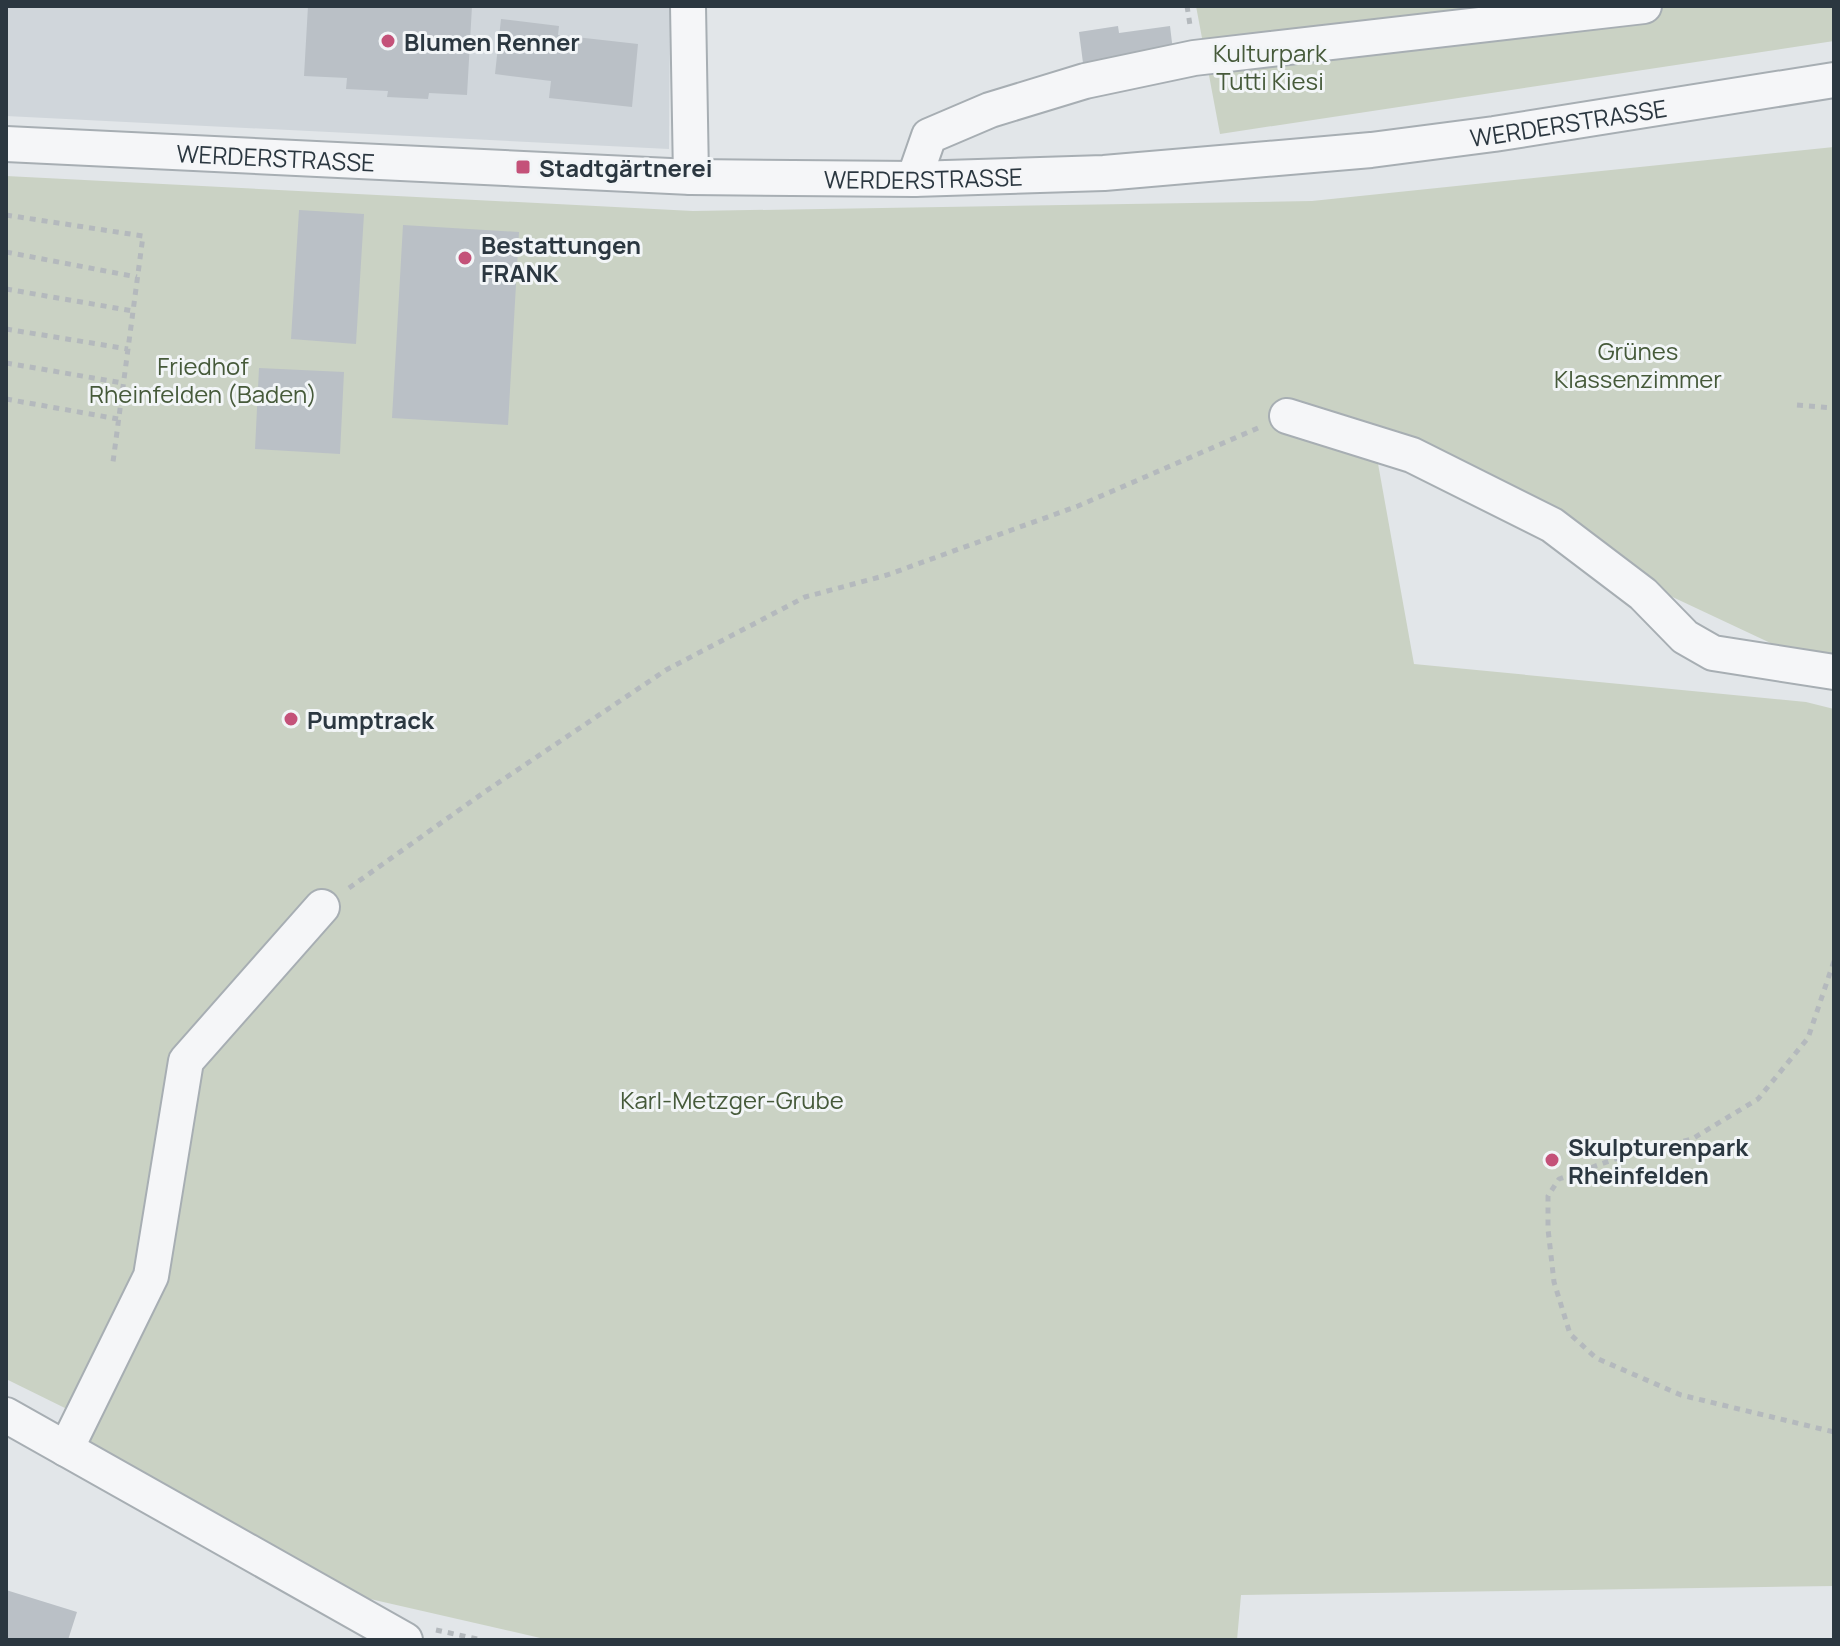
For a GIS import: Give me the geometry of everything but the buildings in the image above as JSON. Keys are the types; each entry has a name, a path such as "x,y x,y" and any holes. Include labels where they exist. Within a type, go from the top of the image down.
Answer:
{"street":[{"path":"688,6 691,177"},
{"path":"914,179 929,136 990,110 1085,81 1194,58 1644,6"},
{"name":"WERDERSTRASSE","path":"6,144 691,177 914,179 1104,173 1371,150 1494,134 1834,80"},
{"path":"1287,416 1412,455 1552,525 1643,594 1685,637 1713,653 1834,672"},
{"path":"66,1449 151,1276 186,1061 322,907"},
{"path":"6,1415 405,1640"}],"path":[{"path":"6,215 143,236 113,462"},
{"path":"6,252 137,277"},
{"path":"6,289 133,311"},
{"path":"6,329 128,349"},
{"path":"6,363 123,383"},
{"path":"6,399 118,419"},
{"path":"1797,405 1834,408"},
{"path":"322,907 486,791 666,670 805,597 887,575 1078,506 1287,416"},
{"path":"1834,961 1808,1038 1758,1099 1692,1139 1618,1158 1559,1179 1548,1196 1548,1229 1554,1282 1570,1334 1596,1358 1681,1395 1834,1432"}],"shaded area":[{"path":"6,6 670,6 669,149 6,116"}],"green space":[{"name":"Kulturpark Tutti Kiesi","path":"1196,6 1834,6 1834,41 1220,134"},
{"path":"1834,147 1834,673 1377,458 1414,664 1806,702 1834,709 1834,1586 1241,1595 1237,1640 549,1640 357,1596 95,1456 73,1412 6,1379 6,176 693,211 1312,201"}],"place":[{"name":"Blumen Renner","path":"388,41"},
{"name":"Stadtgärtnerei","path":"523,167"},
{"name":"Bestattungen FRANK","path":"465,258"},
{"name":"Pumptrack","path":"291,719"},
{"name":"Skulpturenpark Rheinfelden","path":"1552,1160"}],"park label":[{"name":"Grünes Klassenzimmer","path":"1638,364"},
{"name":"Friedhof Rheinfelden (Baden)","path":"203,379"},
{"name":"Karl-Metzger-Grube","path":"732,1099"}]}
